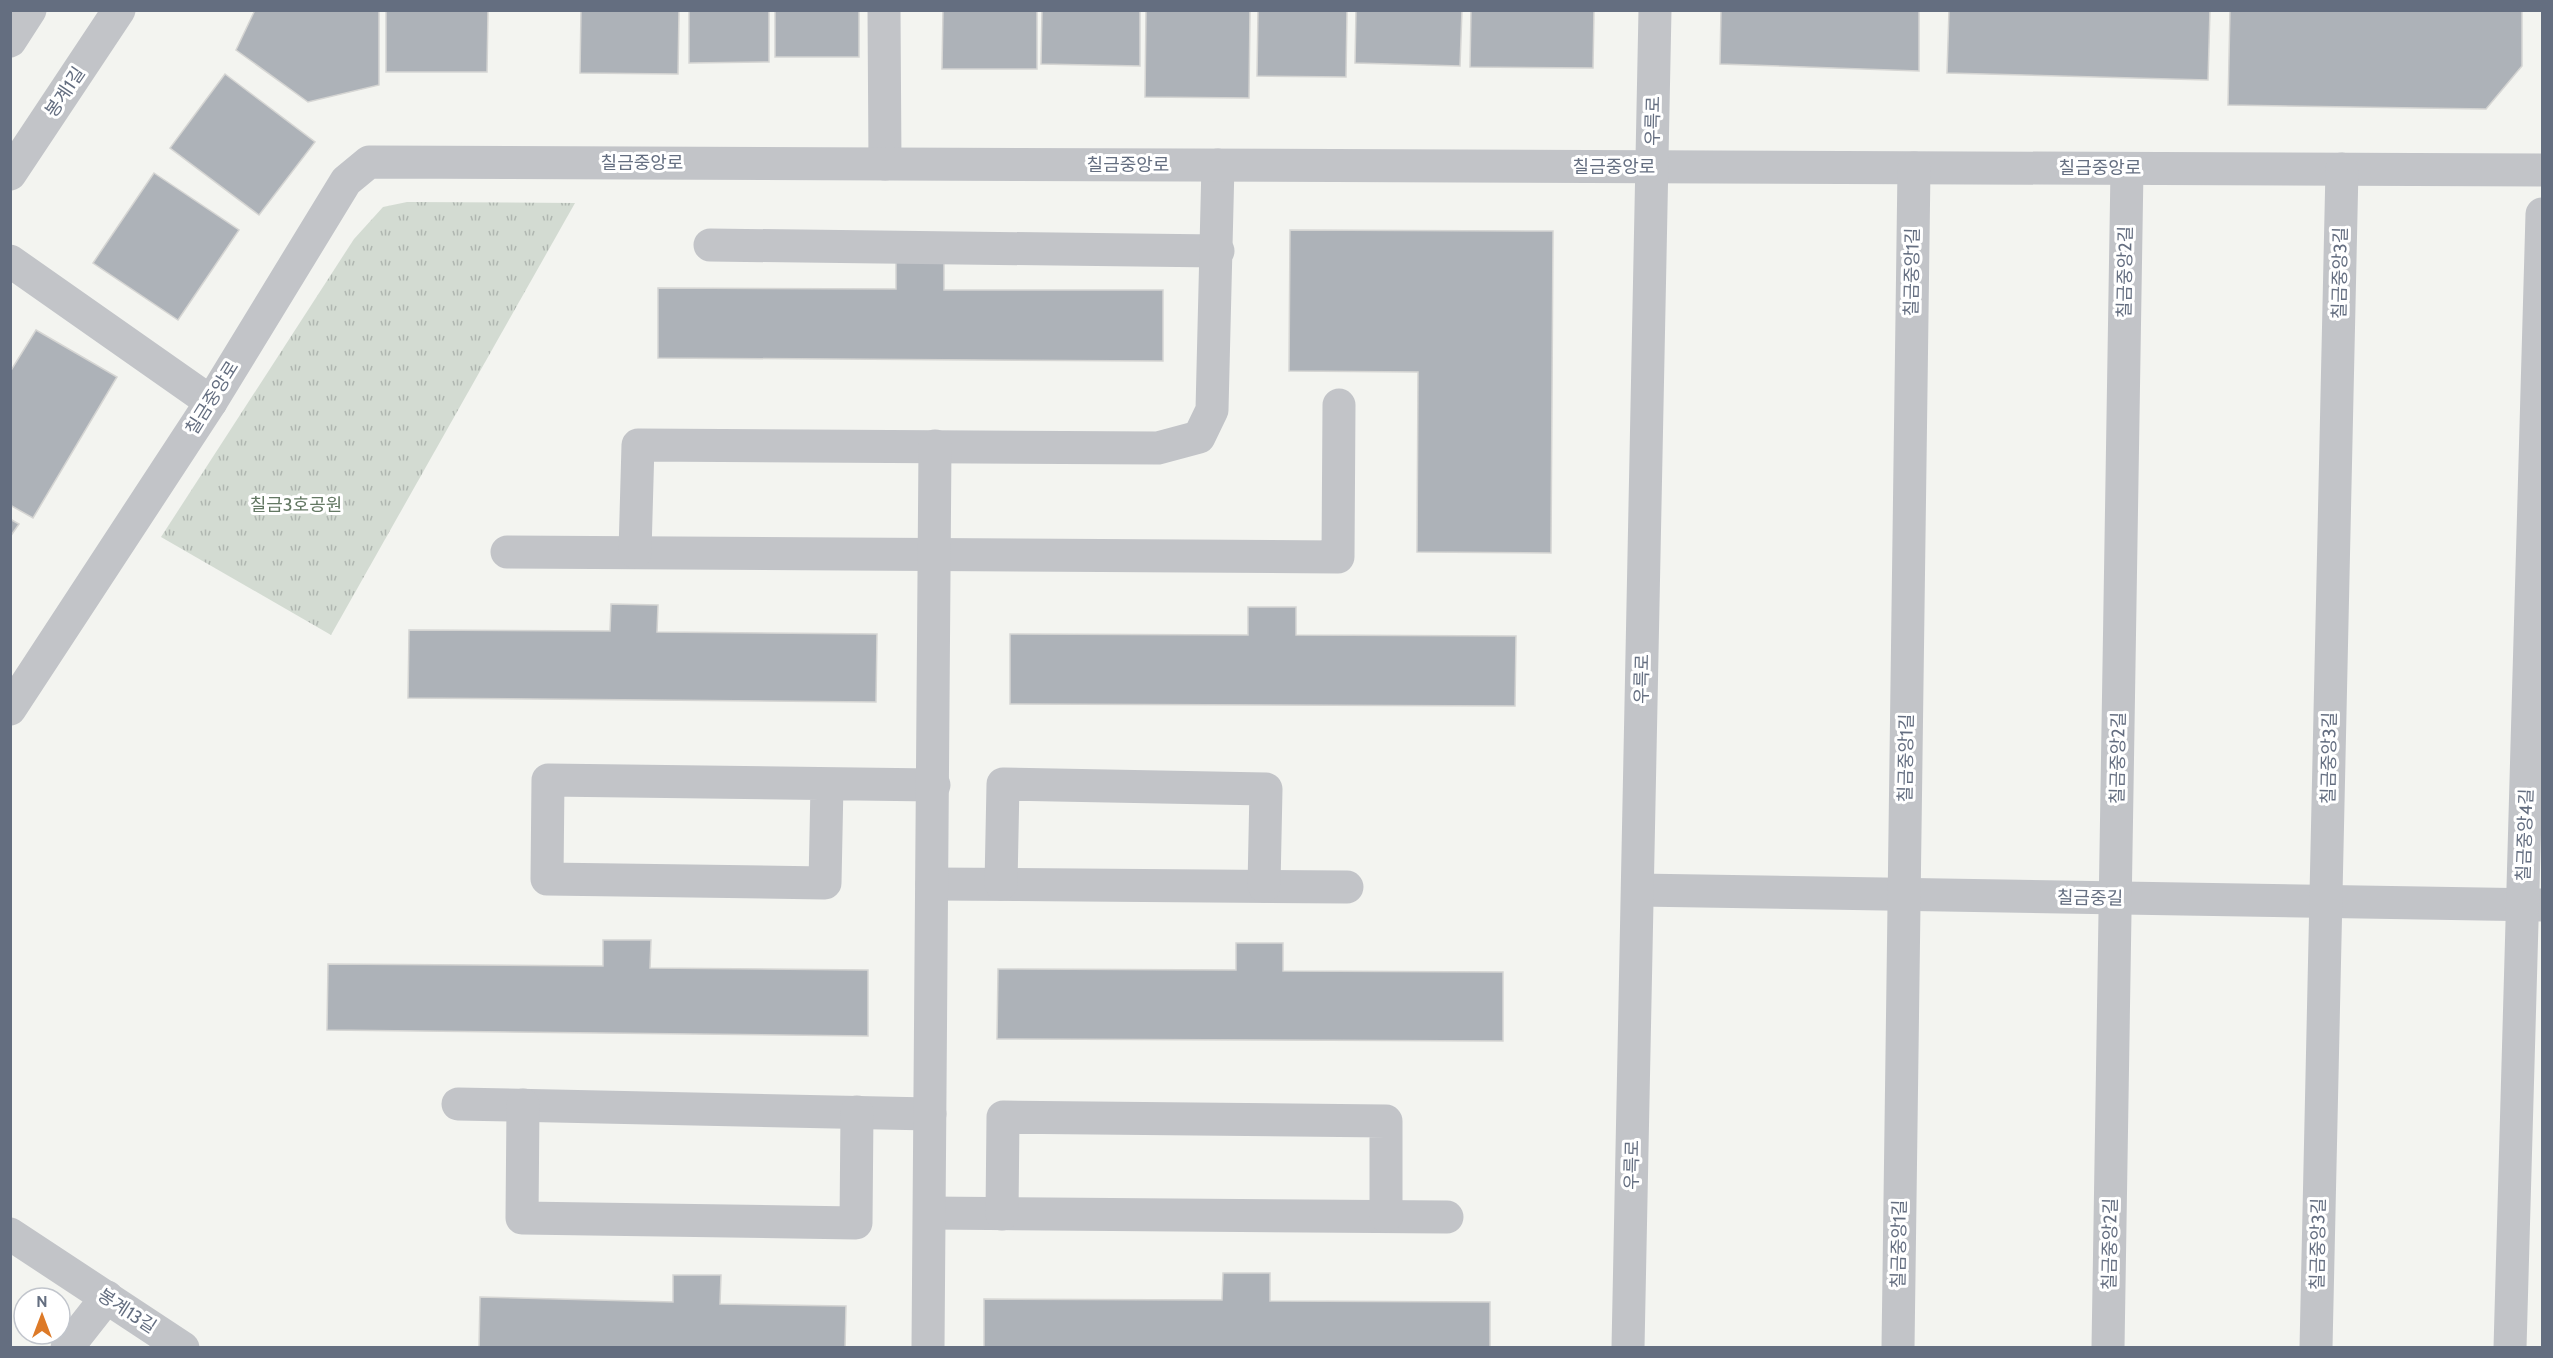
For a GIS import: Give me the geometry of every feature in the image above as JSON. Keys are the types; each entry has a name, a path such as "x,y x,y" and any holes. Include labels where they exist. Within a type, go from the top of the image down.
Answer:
{"street":[{"path":"10,41 30,10"},
{"name":"봉계1길","path":"10,174 119,10"},
{"path":"884,10 885,164"},
{"name":"우륵로","path":"1628,1347 1655,10"},
{"name":"칠금중앙로","path":"10,709 211,402 346,181 369,162 2542,170"},
{"path":"635,552 638,445 1158,448 1199,437 1212,410 1218,250 1218,165"},
{"name":"칠금중앙1길","path":"1898,1347 1914,168"},
{"name":"칠금중앙2길","path":"2108,1347 2127,169"},
{"name":"칠금중앙3길","path":"2316,1347 2342,169"},
{"name":"칠금중앙4길","path":"2510,1347 2533,905 2542,214"},
{"path":"710,245 1218,250"},
{"path":"10,261 211,402"},
{"path":"507,552 1338,557 1339,405"},
{"path":"928,1347 935,446"},
{"path":"826,784 825,883 547,879 548,780 934,785"},
{"path":"1000,884 1003,784 1266,789 1264,886"},
{"path":"933,884 1347,887"},
{"name":"칠금중길","path":"1638,890 2533,905"},
{"path":"458,1104 930,1114"},
{"path":"523,1105 522,1218 856,1222 857,1112"},
{"path":"1002,1214 1003,1117 1386,1121 1386,1216"},
{"path":"930,1213 1447,1217"},
{"name":"봉계13길","path":"10,1234 183,1347"},
{"path":"67,1347 107,1297"}],"green space":[{"name":"칠금3호공원","path":"407,202 575,203 331,635 161,537 354,239 383,207"}],"building":[{"path":"255,10 379,10 379,85 308,102 236,50"},
{"path":"386,10 488,10 487,72 386,72"},
{"path":"581,10 679,10 678,74 580,73"},
{"path":"689,10 769,10 769,62 689,63"},
{"path":"775,10 859,10 859,57 775,57"},
{"path":"943,10 1037,10 1037,69 942,69"},
{"path":"1042,10 1140,10 1140,66 1041,64"},
{"path":"1146,10 1250,10 1249,98 1145,97"},
{"path":"1258,10 1347,10 1346,77 1257,76"},
{"path":"1356,10 1462,10 1460,66 1355,63"},
{"path":"1471,10 1594,10 1593,68 1470,67"},
{"path":"1721,10 1919,10 1919,71 1720,64"},
{"path":"1949,10 2210,10 2208,80 1947,73"},
{"path":"2230,10 2522,10 2522,66 2486,109 2228,105"},
{"path":"225,74 315,142 259,215 170,148"},
{"path":"154,173 239,230 178,320 93,263"},
{"path":"1290,230 1553,231 1551,553 1417,552 1418,372 1289,371"},
{"path":"896,262 944,262 944,290 1163,290 1163,361 658,358 658,288 896,289"},
{"path":"36,330 117,377 33,518 10,505 10,372"},
{"path":"10,519 19,524 10,537"},
{"path":"611,604 658,605 657,632 877,634 876,702 408,698 409,630 610,631"},
{"path":"1248,607 1296,607 1296,635 1516,636 1515,706 1010,704 1010,634 1248,635"},
{"path":"603,940 651,940 650,968 868,970 868,1036 327,1030 328,964 603,966"},
{"path":"1236,943 1283,943 1283,971 1503,972 1503,1041 997,1039 998,969 1236,970"},
{"path":"1223,1273 1270,1273 1270,1301 1490,1302 1490,1348 984,1348 984,1299 1222,1300"},
{"path":"673,1275 721,1275 720,1304 846,1306 845,1348 479,1348 480,1297 673,1302"}]}
